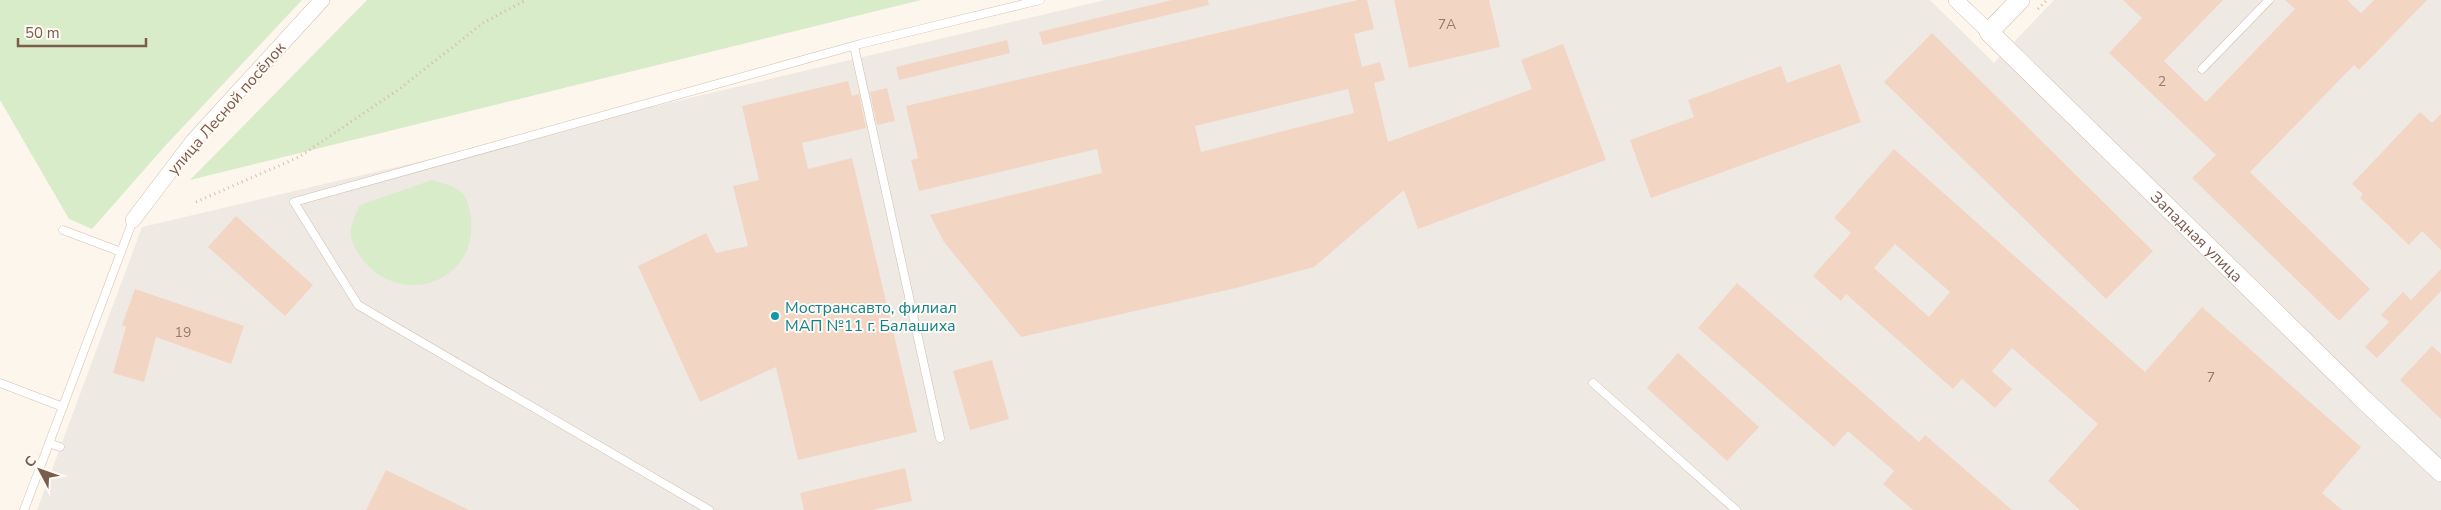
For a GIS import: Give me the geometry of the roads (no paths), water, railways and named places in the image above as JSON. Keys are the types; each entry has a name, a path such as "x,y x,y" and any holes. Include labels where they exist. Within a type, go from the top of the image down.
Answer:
{"street":[{"name":"улица Лесной посёлок","path":"133,220 193,141 322,0"},
{"name":"Западная улица","path":"1956,0 2364,400 2441,472"},
{"path":"1989,32 2020,0"}],"lane":[{"path":"709,510 358,305 294,202 854,46 1040,0"},
{"path":"2202,69 2268,0"},
{"path":"854,46 940,438"},
{"path":"24,510 133,220"},
{"path":"63,230 121,252"},
{"path":"0,383 63,407"},
{"path":"1593,383 1736,510"},
{"path":"49,443 60,447"}],"place":[{"name":"Мострансавто, филиал МАП №11 г. Балашиха","path":"775,316"}]}
